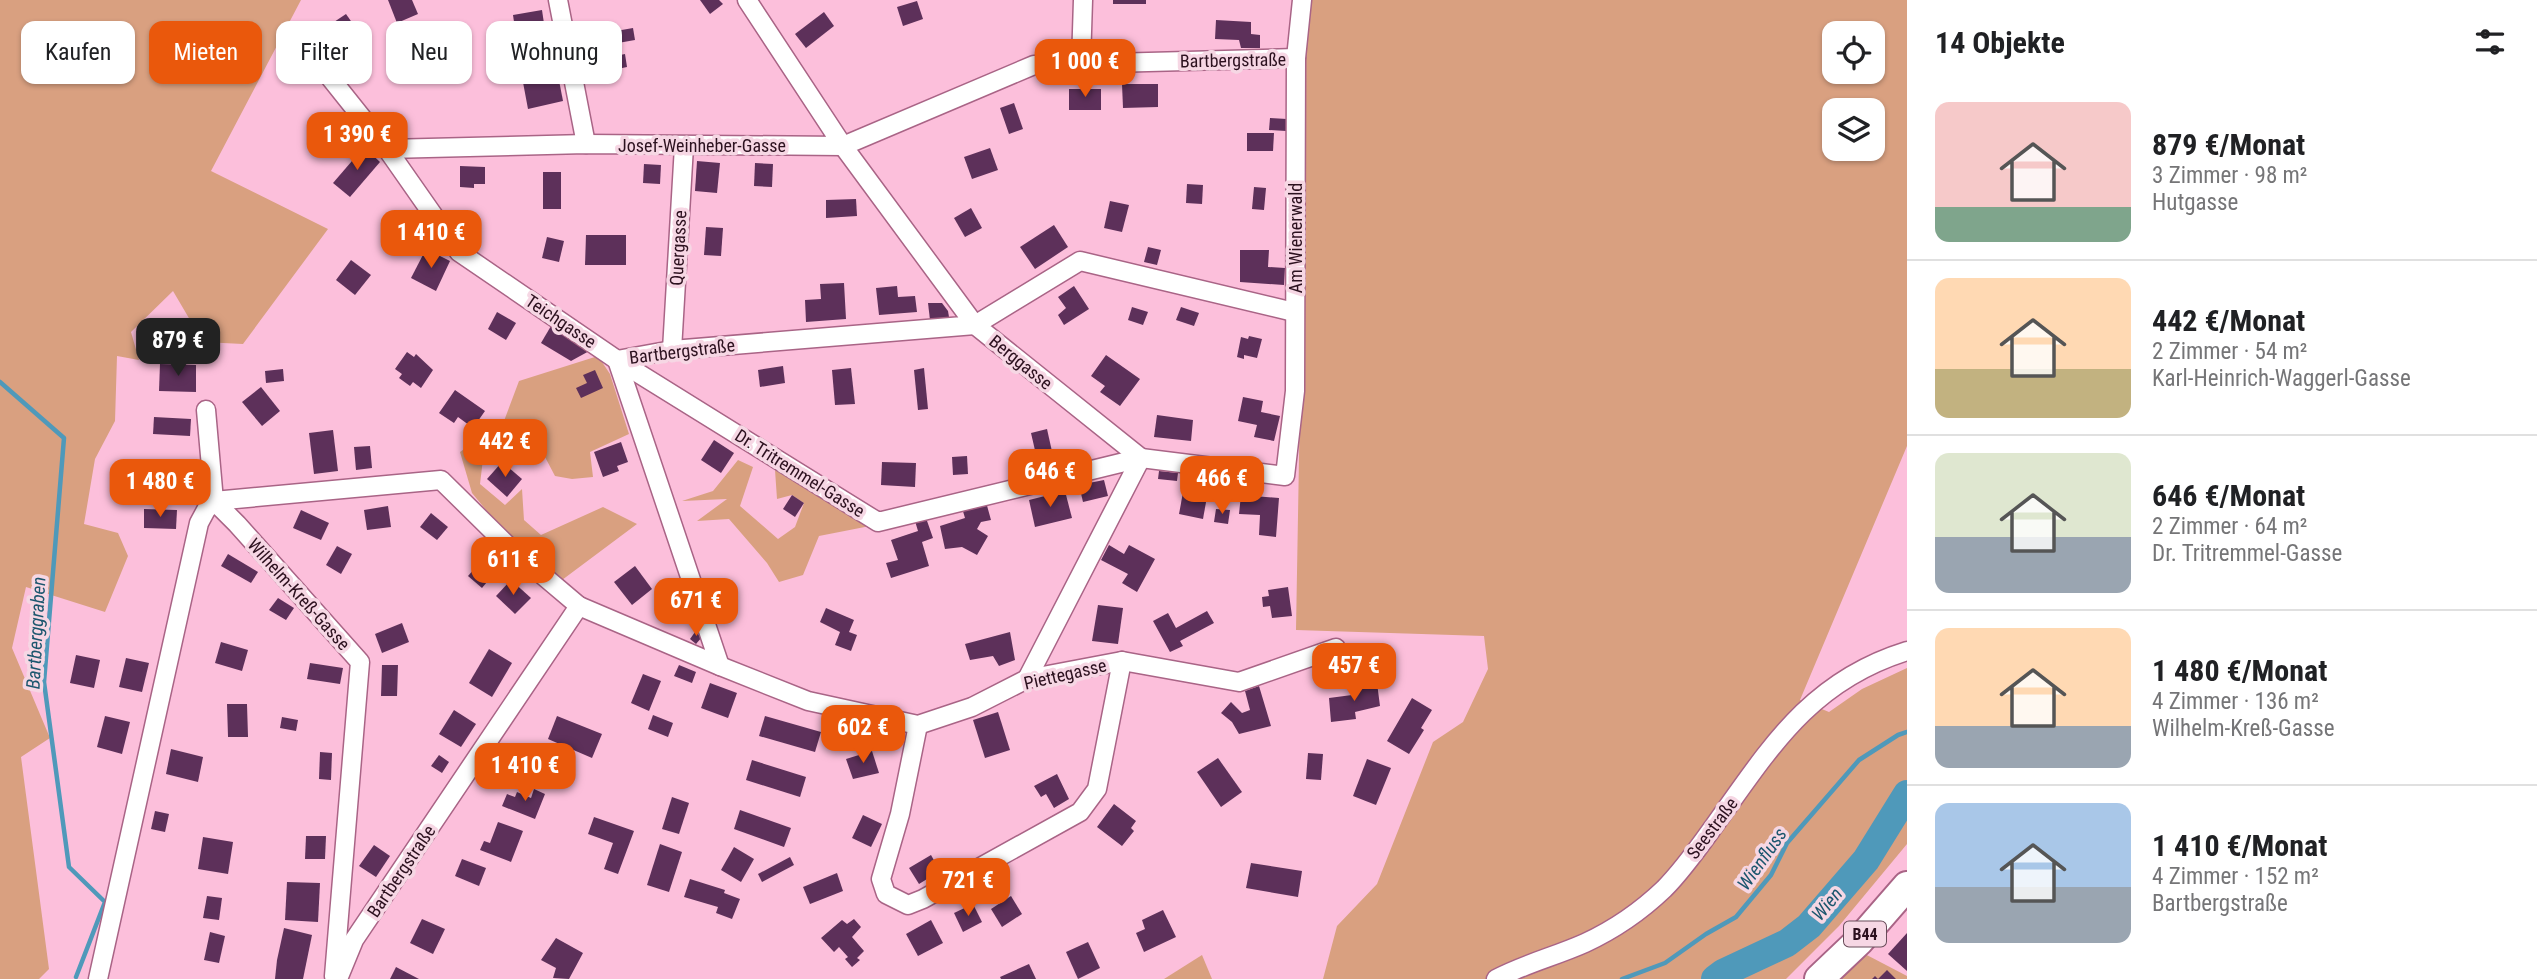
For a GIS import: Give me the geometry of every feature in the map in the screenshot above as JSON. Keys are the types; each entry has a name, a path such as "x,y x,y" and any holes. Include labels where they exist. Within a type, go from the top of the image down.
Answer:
{"main road":[{"name":"B44","path":"1819,979 1859,941 1907,886"}],"street":[{"path":"558,0 586,144"},
{"path":"747,0 843,146 975,325"},
{"path":"1081,63 1083,0"},
{"name":"Am Wienerwald","path":"1285,476 1295,391 1296,58 1302,0"},
{"name":"Bartbergstraße","path":"843,146 1034,65 1296,58"},
{"name":"Teichgasse","path":"335,84 387,149 460,252 618,360"},
{"name":"Josef-Weinheber-Gasse","path":"387,149 586,144 843,146"},
{"name":"Quergasse","path":"673,350 684,146"},
{"name":"Berggasse","path":"1141,458 975,325 1080,261 1294,312"},
{"name":"Bartbergstraße","path":"720,666 618,360 673,350 975,325"},
{"name":"Dr. Tritremmel-Gasse","path":"618,360 878,523 1141,458 1285,476"},
{"path":"206,410 214,501"},
{"path":"1027,679 1141,458"},
{"path":"98,979 199,523 214,501 441,480 507,545 579,607 720,666"},
{"name":"Wilhelm-Kreß-Gasse","path":"214,501 360,662 336,979"},
{"name":"Bartbergstraße","path":"336,979 354,940 579,607"},
{"name":"Piettegasse","path":"720,666 808,701 918,724 972,707 1027,679 1122,661 1239,682 1336,648"},
{"name":"Seestraße","path":"1496,979 1587,942 1628,918 1664,888 1692,856 1768,752 1798,716 1829,688 1871,664 1907,651"},
{"path":"918,724 900,814 881,879 887,894 908,905 1080,812 1097,789 1122,661"}],"shaded area":[{"path":"0,0 301,0 290,21 276,21 276,48 262,74 262,21 149,21 149,84 257,84 211,171 328,229 243,344 203,342 173,291 131,332 139,360 117,356 115,421 95,459 84,524 118,533 128,556 105,612 26,587 12,648 50,738 21,757 49,969 39,979 0,979"},
{"path":"1307,0 1907,0 1907,446 1800,700 1829,712 1862,689 1907,668 1907,844 1839,926 1786,979 1323,979 1337,926 1377,884 1433,742 1463,722 1488,669 1484,636 1296,630"},
{"path":"598,356 610,374 629,434 590,452 593,477 572,479 555,476 527,423 516,419 511,440 483,459 480,484 505,505 522,489 524,520 541,535 603,507 637,524 562,580 501,528 472,493 460,452 504,421 519,381"},
{"path":"738,460 753,467 740,506 778,539 795,527 804,503 792,495 777,499 775,470 870,526 819,536 803,575 779,582 767,563 729,519 697,521 727,499 682,501 713,491"},
{"path":"1863,953 1907,976 1907,979 1832,979"},
{"path":"1202,955 1212,979 1164,979"}],"building":[{"path":"388,0 412,0 418,14 396,21"},
{"path":"700,0 719,0 723,4 710,14"},
{"path":"1113,0 1146,0 1146,4 1113,4"},
{"path":"917,1 923,19 903,26 897,7"},
{"path":"542,10 544,21 514,21 513,15"},
{"path":"824,12 834,26 806,48 795,34"},
{"path":"346,14 351,21 336,21"},
{"path":"1216,20 1251,22 1251,34 1260,35 1260,48 1241,48 1239,40 1215,39"},
{"path":"633,28 635,40 622,42 622,30"},
{"path":"625,54 627,67 622,68 622,55"},
{"path":"523,84 560,84 563,101 528,109"},
{"path":"1122,84 1158,84 1158,107 1123,108"},
{"path":"1069,89 1101,89 1101,110 1069,110"},
{"path":"1014,103 1023,129 1009,134 1000,108"},
{"path":"1270,118 1287,119 1286,131 1269,130"},
{"path":"1247,133 1274,133 1273,151 1247,151"},
{"path":"364,147 380,162 350,197 333,183"},
{"path":"990,148 998,170 972,179 964,157"},
{"path":"697,161 720,163 717,193 695,191"},
{"path":"755,163 773,164 772,187 754,186"},
{"path":"644,164 661,165 660,184 643,183"},
{"path":"460,166 485,167 485,184 474,184 474,188 460,187"},
{"path":"543,172 561,172 561,209 543,209"},
{"path":"1187,184 1203,185 1202,204 1186,203"},
{"path":"1254,187 1266,188 1264,210 1252,209"},
{"path":"856,199 857,216 826,218 826,200"},
{"path":"1110,201 1129,205 1122,232 1104,228"},
{"path":"971,208 982,228 965,237 954,218"},
{"path":"1054,225 1068,247 1035,269 1020,247"},
{"path":"706,227 723,228 721,256 704,255"},
{"path":"586,235 626,235 626,265 585,265"},
{"path":"547,237 564,241 559,262 542,258"},
{"path":"1148,247 1161,250 1157,265 1144,262"},
{"path":"426,249 450,261 436,291 411,278"},
{"path":"1240,250 1269,250 1268,267 1285,268 1284,285 1240,282"},
{"path":"351,260 371,275 355,295 336,280"},
{"path":"844,283 846,319 806,322 805,300 821,299 820,284"},
{"path":"897,286 898,297 915,296 917,312 879,315 876,288"},
{"path":"1074,286 1089,309 1064,325 1058,315 1066,308 1058,297"},
{"path":"928,303 942,303 949,317 930,320"},
{"path":"1132,307 1148,312 1143,325 1128,320"},
{"path":"1181,307 1199,313 1194,326 1176,320"},
{"path":"497,312 516,323 506,340 488,329"},
{"path":"551,326 591,350 571,361 541,343"},
{"path":"1249,336 1262,339 1257,358 1244,355 1244,359 1237,357 1241,337 1248,339"},
{"path":"407,352 414,357 416,354 433,370 421,388 413,382 410,386 399,378 402,374 395,369"},
{"path":"1106,355 1140,379 1120,406 1100,392 1105,386 1091,376"},
{"path":"160,364 196,365 196,392 159,391"},
{"path":"783,366 785,383 760,387 758,370"},
{"path":"851,368 855,404 835,405 832,370"},
{"path":"924,368 928,409 918,410 914,370"},
{"path":"283,369 284,381 266,383 265,371"},
{"path":"595,370 603,388 581,398 576,388 587,383 583,375"},
{"path":"261,387 280,411 262,426 242,402"},
{"path":"455,390 485,411 473,428 458,417 454,423 439,413"},
{"path":"1243,397 1263,401 1261,412 1280,416 1274,441 1254,437 1257,425 1238,421"},
{"path":"1157,415 1193,420 1191,441 1154,437"},
{"path":"154,417 191,419 190,436 153,434"},
{"path":"1047,429 1053,456 1037,459 1031,433"},
{"path":"333,430 338,471 314,474 309,433"},
{"path":"714,440 734,453 721,473 701,460"},
{"path":"621,442 628,462 617,466 619,471 603,477 594,452"},
{"path":"370,446 372,468 356,470 354,447"},
{"path":"967,456 968,474 953,475 952,457"},
{"path":"148,461 184,462 184,485 146,484"},
{"path":"502,462 522,479 507,497 487,479"},
{"path":"882,462 916,463 915,487 881,485"},
{"path":"1159,471 1178,473 1177,481 1158,479"},
{"path":"1104,480 1108,496 1083,502 1079,485"},
{"path":"1184,487 1208,491 1203,519 1179,514"},
{"path":"1065,491 1072,518 1035,527 1029,500"},
{"path":"792,495 804,503 795,517 783,509"},
{"path":"1241,495 1279,498 1276,537 1259,535 1260,515 1239,514"},
{"path":"986,502 991,520 981,522 977,529 988,536 977,555 962,547 945,549 940,526 965,518 962,508"},
{"path":"388,506 391,527 367,530 364,510"},
{"path":"144,509 177,510 176,529 144,528"},
{"path":"1216,509 1230,510 1228,524 1214,522"},
{"path":"301,510 329,523 321,540 293,528"},
{"path":"431,513 448,527 437,540 420,527"},
{"path":"926,518 933,538 922,542 929,566 891,578 886,563 898,560 891,540 918,531 915,521"},
{"path":"1109,545 1124,554 1129,545 1155,559 1137,592 1122,583 1128,574 1101,560"},
{"path":"337,546 352,554 341,574 326,565"},
{"path":"228,554 258,572 251,583 221,566"},
{"path":"483,559 496,571 482,588 468,576"},
{"path":"635,566 652,589 632,605 614,582"},
{"path":"511,580 531,598 515,614 496,596"},
{"path":"1288,587 1292,616 1272,618 1270,606 1263,607 1262,597 1269,596 1268,590"},
{"path":"278,598 294,608 286,620 269,610"},
{"path":"1098,605 1123,608 1118,644 1092,641"},
{"path":"826,608 854,620 849,632 857,635 851,651 835,645 840,632 820,622"},
{"path":"1207,611 1214,623 1180,641 1183,646 1170,652 1153,621 1168,613 1176,628"},
{"path":"402,623 409,642 382,653 375,634"},
{"path":"695,632 702,637 696,644 690,639"},
{"path":"1010,632 1015,660 999,666 993,656 970,660 965,644"},
{"path":"221,642 248,650 242,671 215,663"},
{"path":"489,649 512,663 492,697 469,683"},
{"path":"76,655 100,660 94,688 70,683"},
{"path":"126,658 149,663 142,692 119,687"},
{"path":"310,663 343,668 340,684 307,679"},
{"path":"382,665 398,665 397,696 381,696"},
{"path":"679,665 696,672 692,683 674,676"},
{"path":"643,674 661,681 649,711 631,703"},
{"path":"710,683 737,693 728,718 701,708"},
{"path":"1377,683 1380,706 1355,712 1356,719 1331,722 1329,698 1352,695 1352,689"},
{"path":"1259,686 1271,726 1239,734 1232,722 1221,713 1231,702 1242,713 1250,710 1245,691"},
{"path":"1412,698 1432,710 1421,728 1424,730 1409,754 1387,741"},
{"path":"227,704 247,704 248,737 228,737"},
{"path":"454,710 476,724 461,747 439,734"},
{"path":"998,712 1010,750 985,758 973,720"},
{"path":"653,715 673,723 668,737 648,729"},
{"path":"105,716 130,722 122,754 97,747"},
{"path":"557,716 602,734 592,758 548,739"},
{"path":"765,716 821,732 815,752 759,736"},
{"path":"282,717 298,720 296,731 280,728"},
{"path":"171,749 203,757 198,782 166,774"},
{"path":"872,751 879,773 853,779 846,759"},
{"path":"320,752 332,753 331,780 319,779"},
{"path":"1308,753 1323,754 1321,780 1306,779"},
{"path":"439,755 449,762 442,773 431,766"},
{"path":"1218,758 1242,792 1221,807 1197,772"},
{"path":"1367,759 1391,768 1376,805 1353,796"},
{"path":"752,760 806,777 800,797 746,780"},
{"path":"1057,774 1069,799 1054,808 1046,794 1041,797 1034,786"},
{"path":"534,789 545,794 535,819 502,806 507,794 515,797 517,792 531,798"},
{"path":"672,797 689,803 679,834 662,829"},
{"path":"1114,804 1136,821 1131,828 1134,831 1122,846 1097,827"},
{"path":"740,810 791,828 784,847 734,829"},
{"path":"155,811 169,814 165,832 151,829"},
{"path":"863,815 882,824 871,847 852,838"},
{"path":"594,817 634,831 618,874 604,869 613,843 588,834"},
{"path":"498,822 523,831 511,862 480,850 484,841 490,843"},
{"path":"306,836 326,836 325,859 305,859"},
{"path":"203,837 233,842 228,874 198,869"},
{"path":"660,844 682,852 669,892 647,885"},
{"path":"374,845 390,856 376,877 359,866"},
{"path":"734,847 754,859 741,882 721,870"},
{"path":"931,855 940,871 919,884 909,868"},
{"path":"790,857 794,865 762,882 758,874"},
{"path":"462,859 486,868 479,886 455,876"},
{"path":"1251,863 1302,871 1298,897 1246,888"},
{"path":"837,873 843,891 810,904 803,887"},
{"path":"690,879 725,890 724,893 740,899 732,919 716,913 718,907 684,897"},
{"path":"287,882 320,883 318,922 285,920"},
{"path":"207,896 222,898 219,920 203,918"},
{"path":"1011,896 1022,914 1002,927 991,909"},
{"path":"973,904 982,922 963,932 954,913"},
{"path":"1163,910 1176,937 1144,952 1136,933 1145,929 1142,920"},
{"path":"422,919 445,929 433,954 410,943"},
{"path":"854,919 861,927 852,937 864,951 857,958 860,960 852,967 839,947 834,952 821,938 842,920 847,924"},
{"path":"931,920 943,943 918,956 906,934"},
{"path":"284,928 312,935 303,979 275,979"},
{"path":"210,932 225,936 219,963 204,960"},
{"path":"1907,933 1907,971 1888,954"},
{"path":"556,938 583,953 569,979 553,978 556,968 541,960"},
{"path":"1088,942 1100,968 1078,979 1066,952"},
{"path":"1029,964 1036,979 1000,977"},
{"path":"396,967 419,979 390,979"},
{"path":"1887,970 1896,979 1878,979"}],"waterway":[{"name":"Bartberggraben","path":"0,382 64,438 44,682 69,867 105,902 76,977"},
{"name":"Wienfluss","path":"1622,979 1665,963 1736,917 1771,875 1787,843 1859,760 1907,732"},
{"name":"Wien","path":"1715,979 1787,943 1809,926 1866,860 1907,794"}]}
